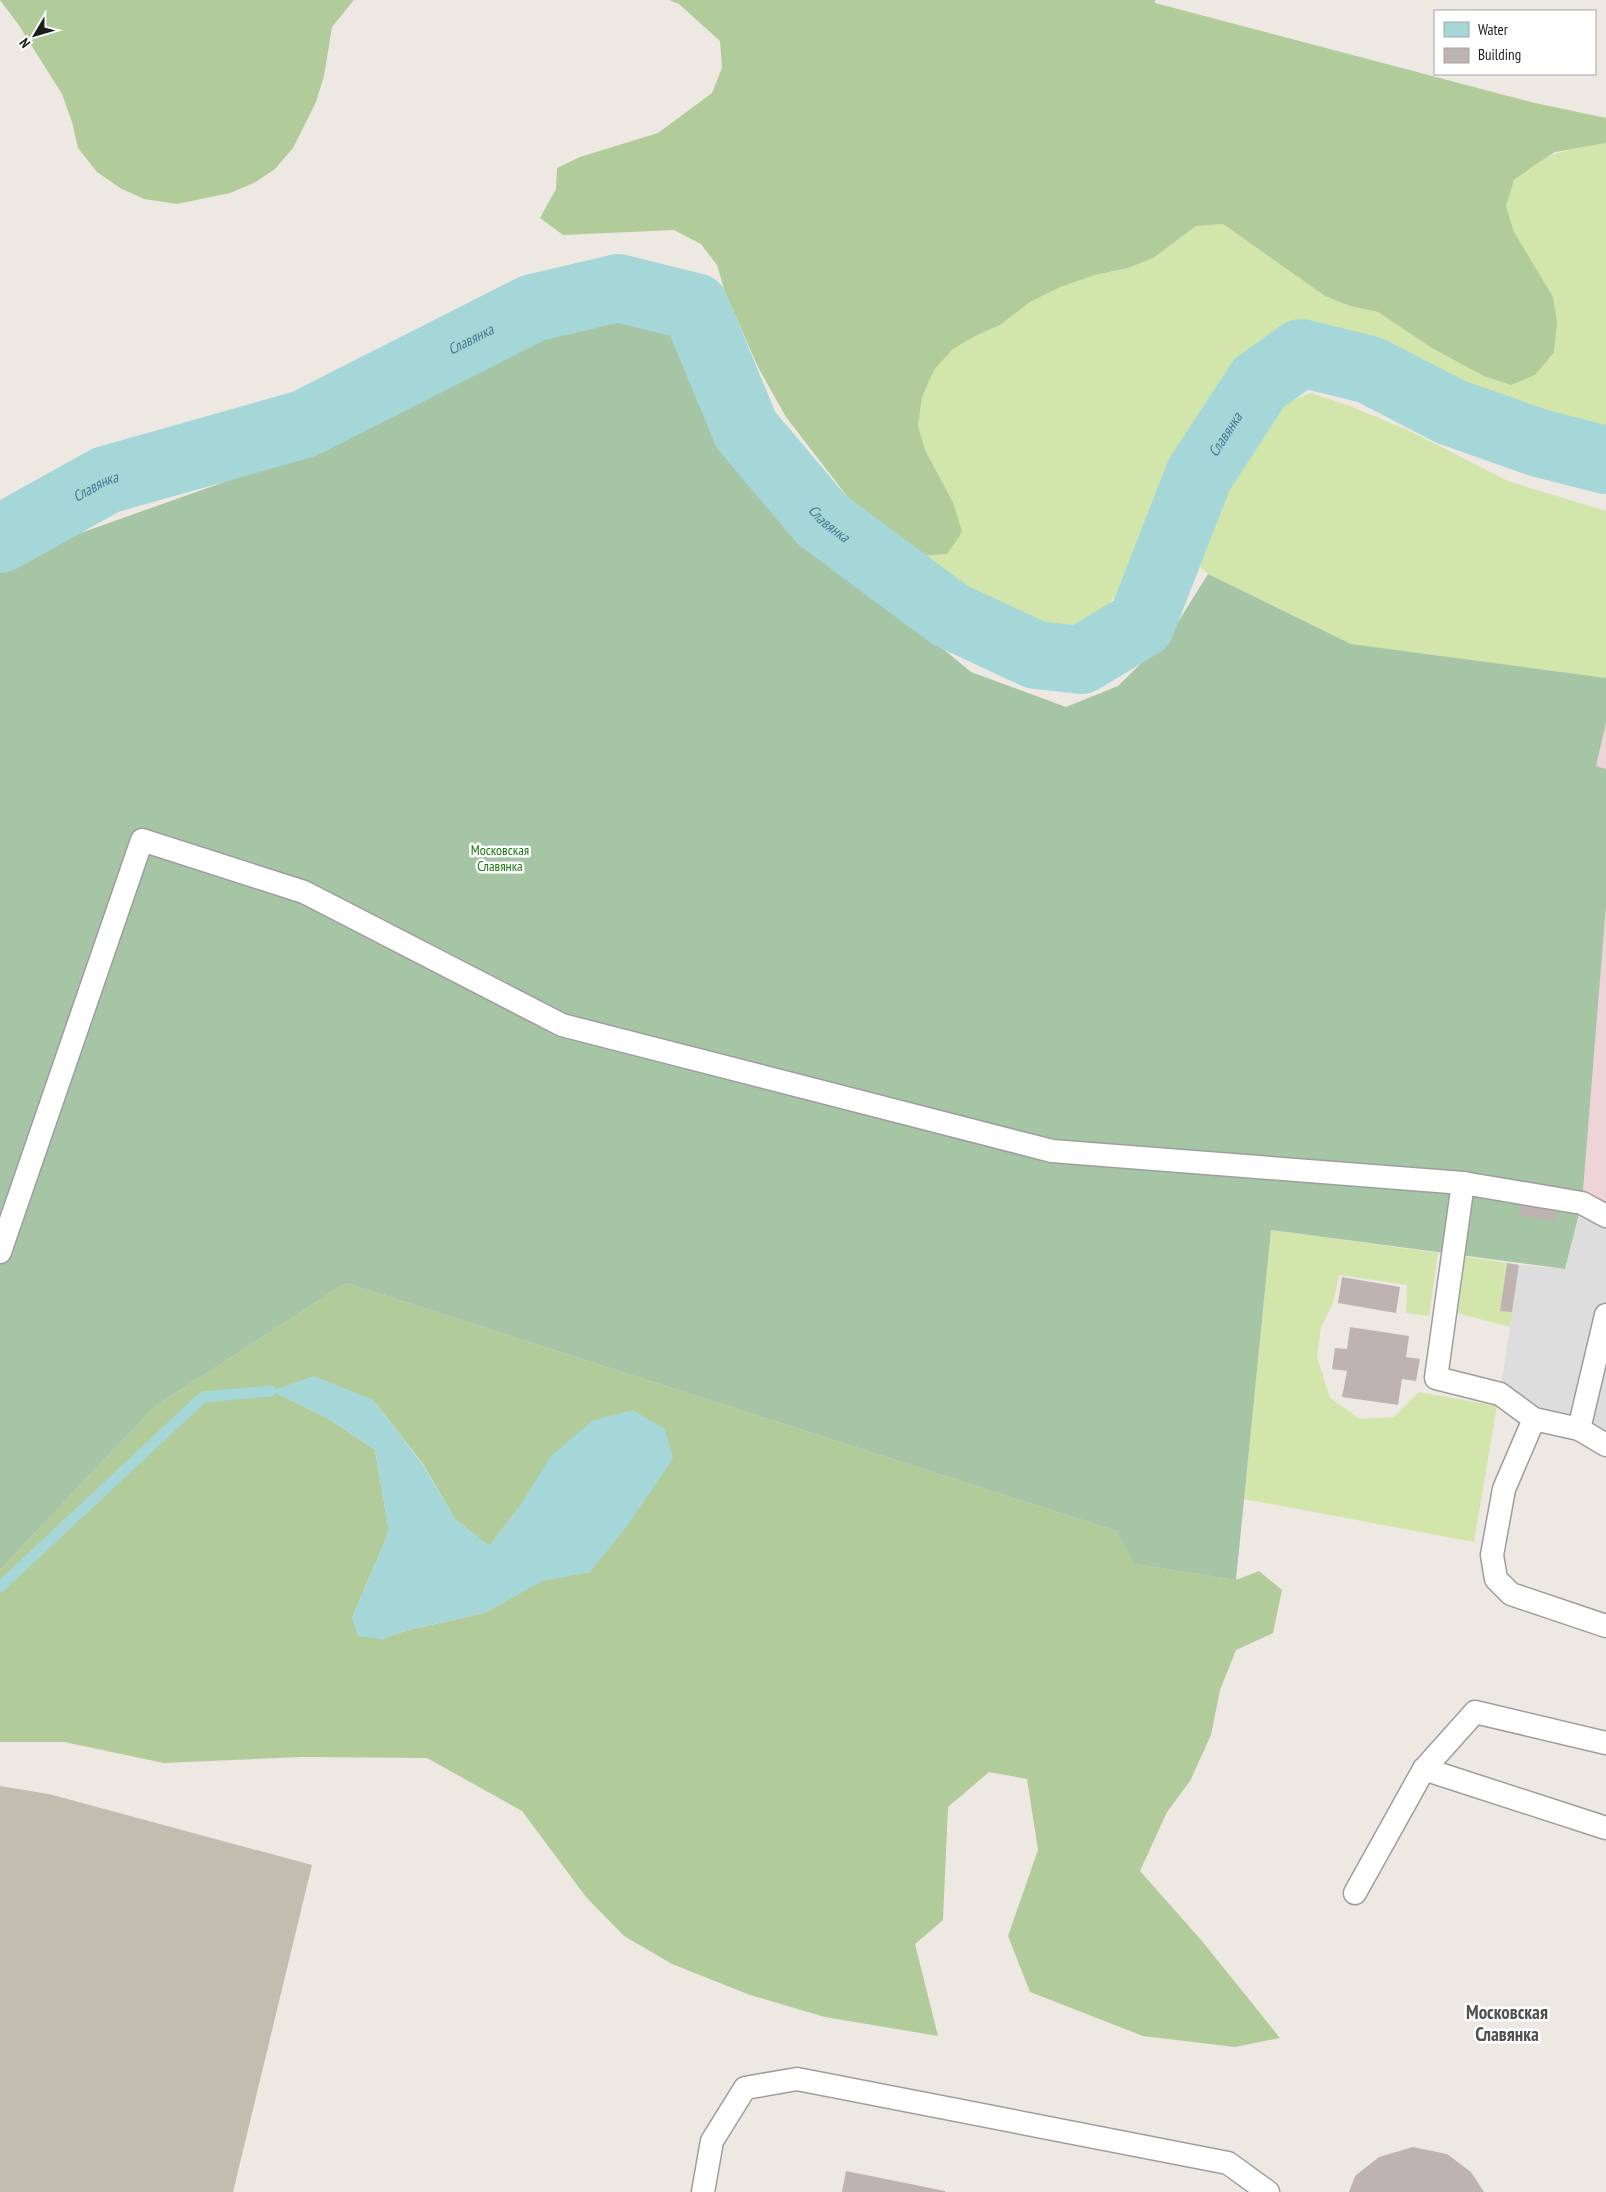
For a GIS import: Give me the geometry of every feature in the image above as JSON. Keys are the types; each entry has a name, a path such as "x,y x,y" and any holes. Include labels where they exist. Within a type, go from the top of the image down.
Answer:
{"lane":[{"path":"0,1252 142,840 304,892 562,1025 1052,1150 1463,1183 1582,1203 1606,1216"},
{"path":"1463,1183 1436,1378 1500,1394 1534,1419 1579,1429 1606,1445"},
{"path":"1579,1429 1606,1315"},
{"path":"1534,1419 1504,1489 1492,1555 1496,1579 1511,1594 1606,1626"},
{"path":"1355,1892 1424,1769 1475,1712 1606,1743"},
{"path":"1424,1769 1606,1828"},
{"path":"703,2192 712,2141 745,2088 797,2079 1228,2163 1268,2192"}],"shaded area":[{"path":"1606,723 1606,769 1596,766"},
{"path":"1606,905 1606,1212 1582,1203"},
{"path":"1582,1203 1606,1212 1606,1429 1500,1394 1519,1265 1565,1269"},
{"path":"0,1786 49,1794 312,1865 233,2192 0,2192"}],"green space":[{"path":"0,0 354,0 332,27 324,76 316,102 293,148 275,169 254,183 230,193 177,204 144,199 120,188 97,172 78,148 72,122 62,94 18,24"},
{"path":"669,0 1155,0 1155,3 1535,103 1606,118 1606,143 1555,152 1514,180 1506,206 1514,232 1553,297 1557,323 1554,352 1535,375 1511,385 1484,376 1432,348 1378,312 1350,306 1325,296 1223,224 1196,226 1153,258 1128,268 1095,275 1060,287 1030,302 1000,325 975,336 953,349 934,370 922,397 918,426 926,452 953,502 962,532 947,554 903,557 894,542 870,526 786,417 758,367 725,292 717,265 701,244 674,230 563,235 540,218 556,189 557,168 580,157 658,133 712,93 722,68 720,41 679,4"},
{"path":"1606,143 1606,435 1574,426 1488,395 1430,380 1393,363 1328,327 1293,324 1259,346 1227,391 1128,567 1116,595 1092,625 1062,637 1020,628 903,557 947,554 953,502 926,452 918,426 922,397 934,370 953,349 975,336 1000,325 1030,302 1059,287 1095,275 1128,268 1196,226 1223,224 1325,296 1350,306 1378,312 1484,376 1553,297 1511,225 1506,205 1510,189 1518,176 1530,166 1544,159 1559,153"},
{"name":"Московская Славянка","path":"599,310 657,317 692,356 722,436 850,572 971,672 1066,707 1118,686 1170,635 1208,574 1351,644 1606,678 1606,723 1596,766 1606,769 1606,906 1582,1203 1565,1269 1271,1230 1236,1580 1135,1564 1116,1531 346,1283 154,1407 0,1570 0,570 30,551 286,460 534,320"},
{"path":"1311,393 1350,406 1410,431 1508,481 1606,511 1606,678 1351,644 1208,574 1191,559 1212,496 1252,437 1283,404"},
{"path":"1271,1230 1438,1253 1429,1316 1406,1313 1407,1285 1339,1275 1333,1303 1321,1327 1317,1357 1330,1398 1360,1419 1394,1417 1419,1392 1497,1406 1474,1542 1244,1499"},
{"path":"1461,1256 1507,1263 1500,1310 1512,1312 1510,1327 1453,1312"},
{"path":"346,1283 1116,1531 1136,1564 1236,1580 1259,1571 1282,1590 1273,1633 1236,1650 1220,1690 1211,1735 1190,1781 1167,1812 1140,1871 1202,1941 1280,2038 1235,2047 1143,2036 1030,1992 1008,1936 1038,1850 1027,1779 989,1772 948,1807 943,1920 915,1944 938,2036 825,2017 750,1995 672,1964 624,1936 586,1897 522,1811 427,1758 302,1757 164,1763 64,1742 0,1742 0,1570 154,1407","holes":["272,1391 373,1400 423,1464 455,1519 489,1546 518,1509 590,1572 543,1580 484,1613 408,1630 382,1639 352,1618 389,1531 375,1450 329,1419"]}],"water":[{"path":"314,1376 373,1400 423,1465 455,1519 489,1546 518,1509 551,1456 593,1420 633,1410 665,1429 673,1459 624,1530 590,1572 543,1581 484,1613 408,1630 382,1639 358,1636 352,1618 389,1531 375,1450 329,1419 271,1391"}],"building":[{"path":"1521,1201 1557,1208 1555,1221 1519,1215"},
{"path":"1507,1263 1519,1265 1512,1312 1500,1311"},
{"path":"1342,1277 1400,1287 1396,1313 1338,1303"},
{"path":"1350,1327 1409,1336 1406,1357 1420,1359 1416,1381 1402,1379 1398,1405 1342,1397 1347,1371 1332,1369 1335,1348 1347,1349"},
{"path":"1413,2147 1447,2154 1471,2172 1484,2192 1349,2192 1355,2176 1379,2157"},
{"path":"846,2171 945,2191 945,2192 842,2192"}],"waterway":[{"name":"Славянка","path":"0,539 106,480 304,424 533,308 618,288 695,307 746,430 822,520 950,615 1036,655 1081,660 1141,624 1199,475 1259,383 1301,353 1370,370 1451,412 1539,443 1606,460"},
{"path":"0,1587 203,1397 271,1391"}],"district":[{"name":"Московская Славянка","path":"1507,2023"}]}
